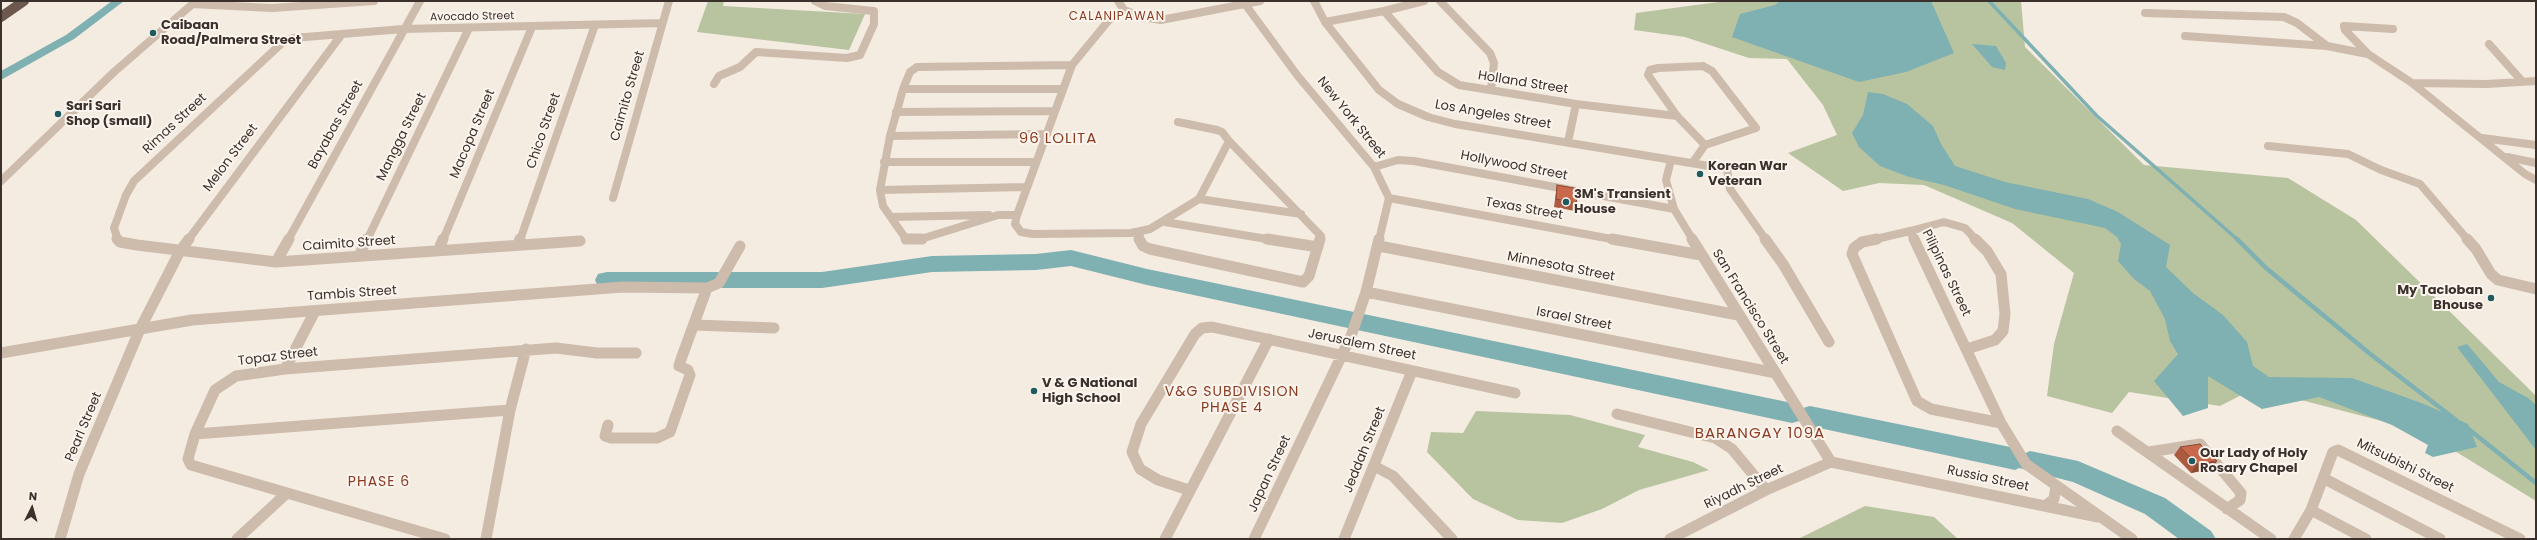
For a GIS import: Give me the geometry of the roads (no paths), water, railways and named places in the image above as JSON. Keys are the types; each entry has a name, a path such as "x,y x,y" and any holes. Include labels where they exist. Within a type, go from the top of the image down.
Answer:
{"highway":[{"path":"1,17 24,1"}],"street":[{"path":"1,181 114,72 194,3 272,8 374,1"},
{"name":"Bayabas Street","path":"276,262 403,29 420,1"},
{"name":"Caimito Street","path":"613,198 669,1"},
{"path":"714,84 719,76 740,67 756,52 847,58 860,55 874,24 874,11 825,6 815,1"},
{"path":"1118,1 1124,10 1143,17 1161,20 1260,1"},
{"name":"Los Angeles Street","path":"1314,1 1325,22 1379,90 1398,104 1428,117 1455,124 1671,160 1693,162 1727,169 1730,189 1783,264 1829,342"},
{"path":"1325,22 1424,1"},
{"path":"1440,1 1490,53 1494,63 1492,90"},
{"name":"New York Street","path":"1245,4 1297,74 1374,167 1389,198"},
{"path":"1124,10 1109,20 1093,37 1072,66 1062,89 1017,215 1015,224 1021,232 1033,234 1140,233 1165,222 1199,199 1229,141"},
{"name":"Holland Street","path":"1384,10 1438,72 1459,85 1576,104 1677,116"},
{"path":"2145,13 2284,17 2296,23 2327,46"},
{"name":"Avocado Street","path":"283,42 292,38 403,29 662,23"},
{"name":"Chico Street","path":"518,245 595,25"},
{"name":"Macopa Street","path":"438,251 532,27"},
{"path":"2393,29 2344,27 2368,54 2412,83 2525,174 2536,180"},
{"name":"Mangga Street","path":"359,256 469,28"},
{"name":"Melon Street","path":"154,306 180,252 231,179 342,34"},
{"path":"2185,36 2327,46 2368,54"},
{"name":"Rimas Street","path":"120,242 115,237 114,228 126,195 134,181 283,42"},
{"path":"2489,44 2521,80"},
{"path":"1693,162 1706,145 1756,128 1712,71 1703,66 1692,65 1650,70 1648,75 1677,116 1706,145"},
{"path":"998,215 974,224 912,240 906,239 880,201 884,162 890,136 903,89 910,72 917,67 1072,66"},
{"path":"2412,83 2493,83 2536,80"},
{"path":"903,89 1062,89"},
{"path":"1568,142 1576,104"},
{"path":"896,112 1055,111"},
{"path":"1140,233 1139,239 1143,246 1150,249 1231,265 1293,281 1303,282 1310,276 1321,236 1222,132 1178,122"},
{"path":"890,136 1047,134"},
{"path":"2482,138 2536,145"},
{"path":"2268,146 2348,154 2381,170 2420,184 2426,189 2436,206 2476,248 2491,274 2498,280 2512,285 2536,288"},
{"path":"2505,157 2536,163"},
{"name":"Hollywood Street","path":"1374,167 1398,160 1414,161 1674,209"},
{"name":"San Francisco Street","path":"1671,160 1666,180 1674,209 1738,315 1831,462"},
{"path":"884,162 1036,162"},
{"path":"880,190 1027,187"},
{"path":"1342,355 1357,321 1366,292 1379,246 1389,198"},
{"name":"Texas Street","path":"1389,198 1701,255"},
{"path":"1199,199 1301,214"},
{"path":"891,217 1017,215"},
{"path":"1165,222 1318,247"},
{"name":"Pilipinas Street","path":"1967,349 1995,340 2003,332 2005,314 2001,274 1987,252 1965,228 1944,222 1910,231 2001,423 2026,464 2102,518"},
{"path":"1910,231 1862,242 1854,248 1852,254 1909,387 1917,401 1932,409 2001,423"},
{"name":"Caimito Street","path":"120,242 180,252 276,262 580,241"},
{"path":"608,425 605,436 611,438 657,438 670,432 690,375 688,370 679,366 680,362 695,325 707,288 719,283 740,246"},
{"name":"Minnesota Street","path":"1379,246 1738,315"},
{"name":"Tambis Street","path":"1,353 192,320 624,287 660,286 707,288"},
{"name":"Israel Street","path":"1366,292 1776,373"},
{"name":"Pearl Street","path":"60,539 79,474 140,329 154,306"},
{"path":"285,369 314,311"},
{"path":"695,325 762,326 774,328"},
{"name":"Jerusalem Street","path":"1189,490 1158,480 1140,469 1132,452 1134,441 1141,424 1195,334 1202,328 1212,327 1515,393"},
{"path":"1164,539 1269,339"},
{"name":"Topaz Street","path":"445,539 191,465 188,459 195,434 215,390 226,380 236,376 285,369 526,349 556,348 597,353 636,353"},
{"path":"486,539 510,410 526,349"},
{"name":"Japan Street","path":"1254,539 1342,355"},
{"name":"Jeddah Street","path":"1344,539 1412,371"},
{"path":"195,434 510,410"},
{"path":"1617,414 1715,438 1732,449 1766,490"},
{"path":"2117,431 2271,539"},
{"path":"2149,452 2189,444 2200,444 2242,493 2240,500 2227,509"},
{"name":"Mitsubishi Street","path":"2294,539 2311,510 2332,452 2338,450 2520,539"},
{"name":"Riyadh Street","path":"1670,539 1766,490 1831,462"},
{"name":"Russia Street","path":"1831,462 2102,518 2132,539"},
{"path":"1374,466 1394,476 1452,539"},
{"path":"2323,478 2440,539"},
{"path":"2045,506 2054,499 2056,486"},
{"path":"237,539 288,493"},
{"path":"2311,510 2366,539"}],"water":[{"path":"1780,1 1931,1 1954,53 1906,72 1859,82 1732,37 1740,14 1775,5"},
{"path":"1972,44 1996,46 2006,63 2005,70 1992,67"},
{"path":"1868,92 1883,94 1907,104 1933,126 1941,144 1955,166 2005,182 2088,199 2118,212 2170,245 2166,267 2193,293 2223,315 2247,342 2253,366 2269,377 2352,378 2424,404 2468,424 2477,447 2433,457 2425,453 2428,445 2392,425 2319,397 2262,409 2208,376 2208,408 2183,416 2154,381 2178,354 2170,341 2165,319 2150,291 2134,279 2118,261 2121,244 2117,237 2105,228 2015,209 1944,185 1909,177 1880,166 1859,147 1852,133 1863,115"},
{"path":"2467,344 2499,382 2528,398 2536,405 2536,450 2457,347"}],"waterway":[{"path":"1,76 70,37 119,1"},
{"path":"1989,1 2097,116 2238,240"},
{"path":"2238,240 2266,268 2369,353 2456,420"},
{"path":"607,280 822,280 932,264 1036,262 1071,258 1147,277 1792,413"},
{"path":"1810,416 2015,459"},
{"path":"2466,427 2536,483"},
{"path":"2030,462 2078,472 2155,506 2201,539"}],"place":[{"name":"Caibaan Road/Palmera Street","path":"153,33"},
{"name":"Sari Sari Shop (small)","path":"58,114"},
{"name":"Korean War Veteran","path":"1700,174"},
{"name":"3M's Transient House","path":"1566,202"},
{"name":"My Tacloban Bhouse","path":"2491,298"},
{"name":"V & G National High School","path":"1034,391"},
{"name":"Our Lady of Holy Rosary Chapel","path":"2192,461"}],"district":[{"name":"CALANIPAWAN","path":"1117,17"},
{"name":"96 LOLITA","path":"1058,139"},
{"name":"V&G SUBDIVISION PHASE 4","path":"1232,400"},
{"name":"BARANGAY 109A","path":"1760,434"},
{"name":"PHASE 6","path":"379,482"}]}
